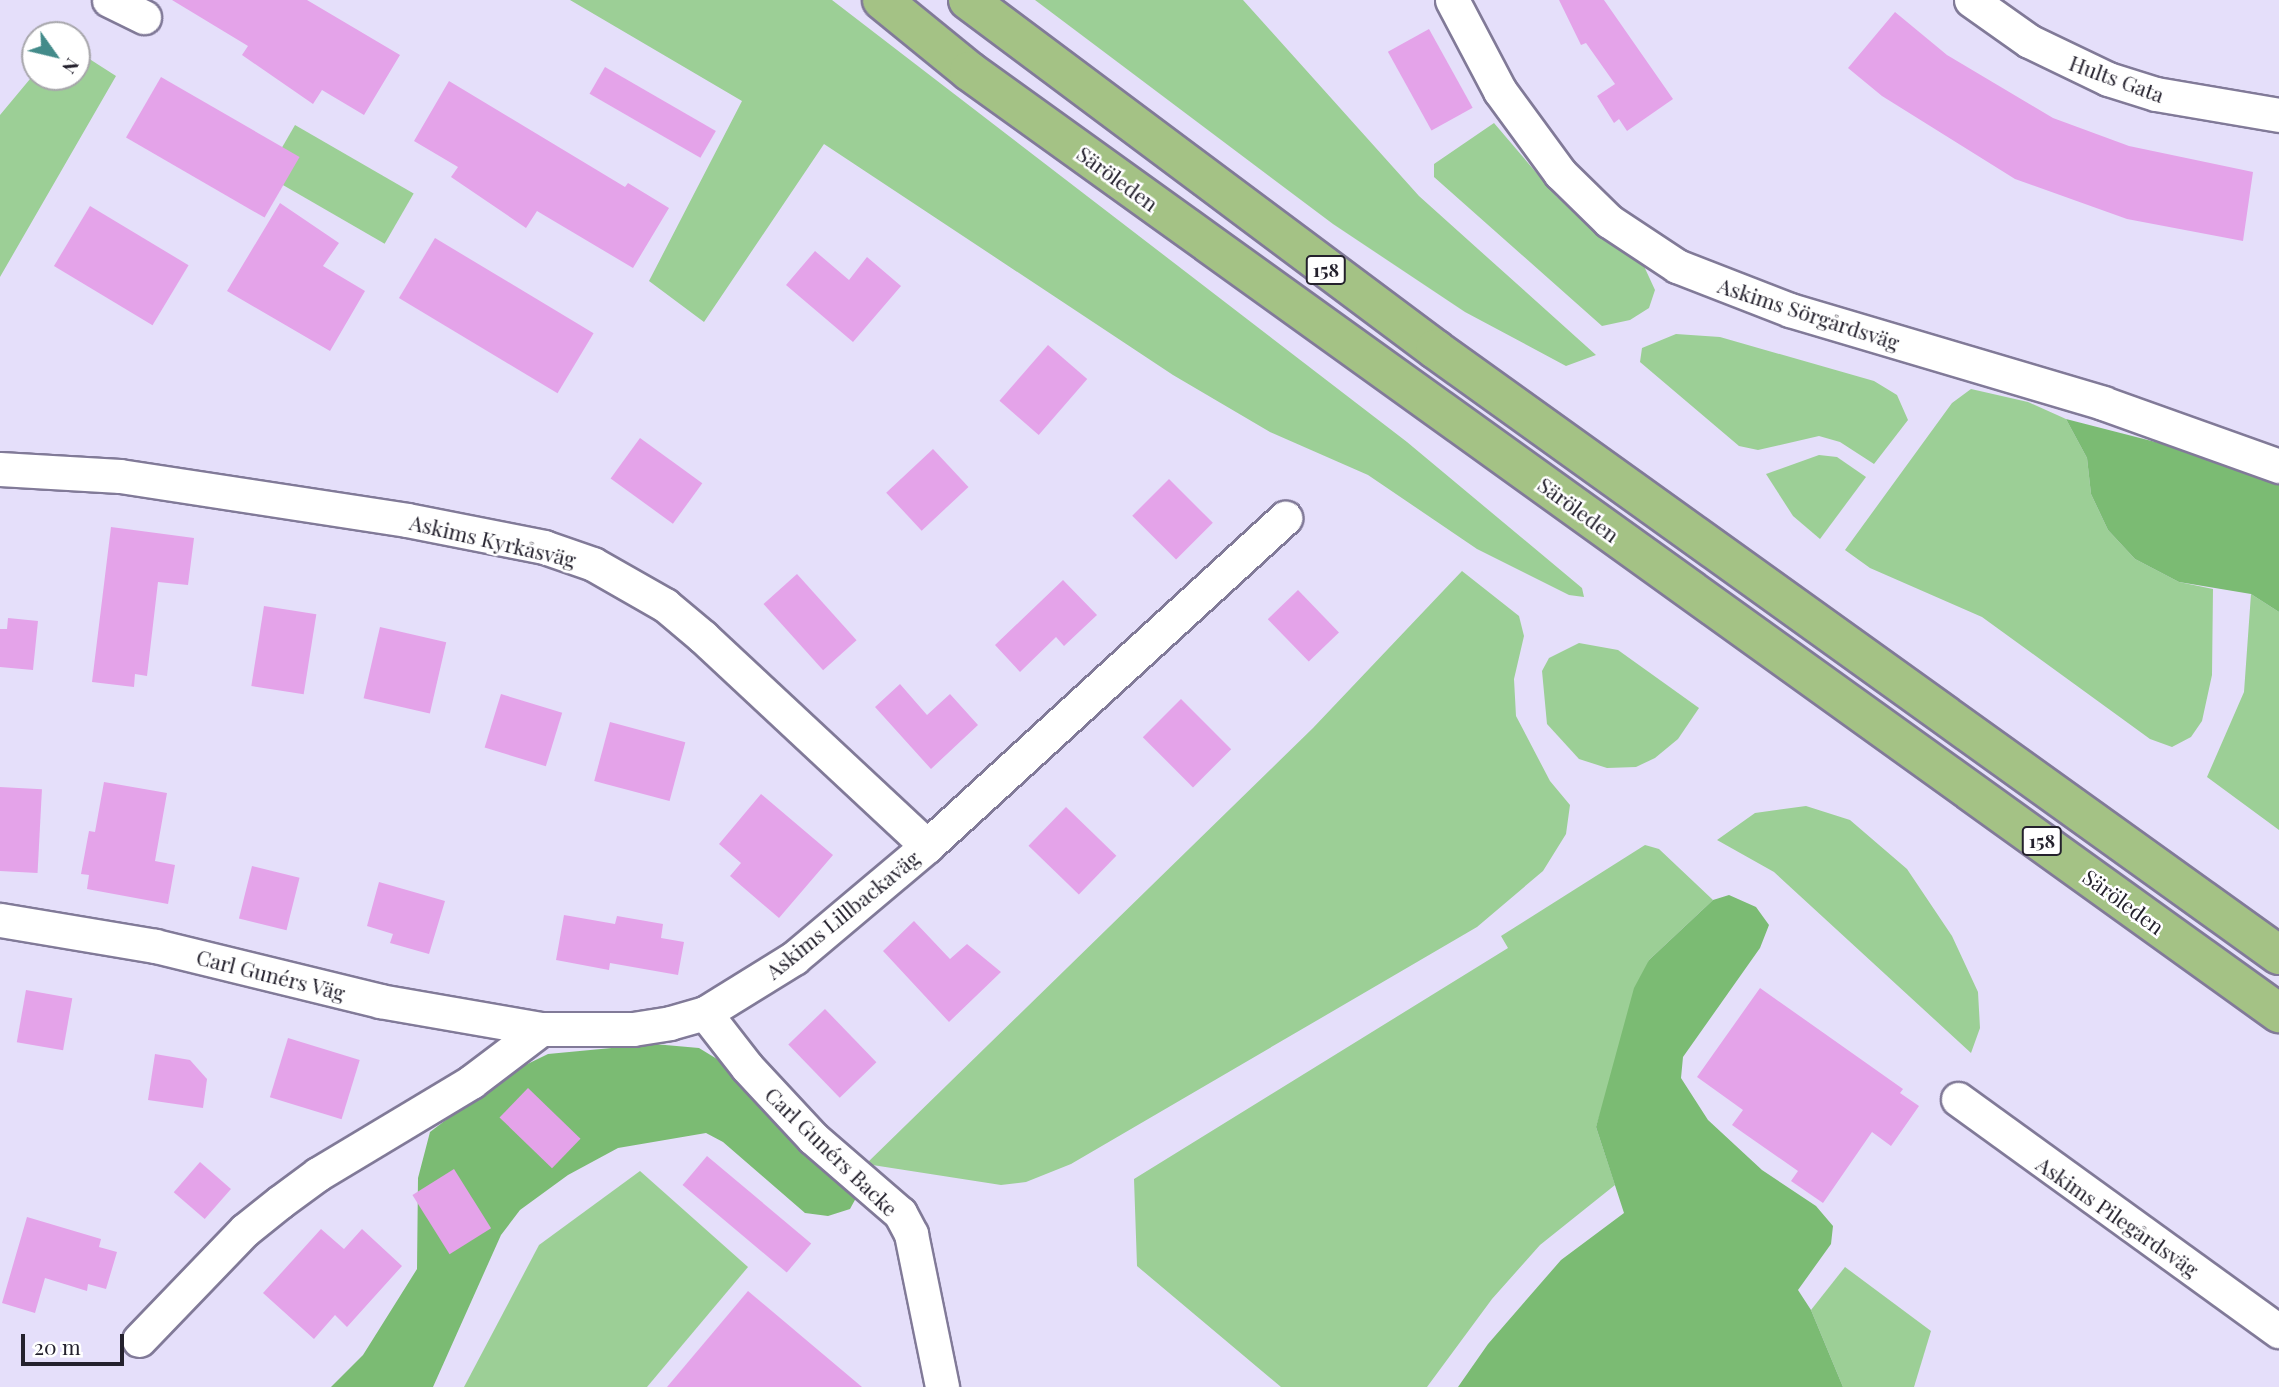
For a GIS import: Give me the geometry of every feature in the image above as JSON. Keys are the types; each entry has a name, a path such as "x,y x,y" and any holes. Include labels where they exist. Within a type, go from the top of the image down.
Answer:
{"main road":[{"name":"Säröleden","path":"882,0 969,71 2279,1013"},
{"name":"158","path":"968,0 1401,324 2279,955"}],"street":[{"path":"109,0 144,17"},
{"name":"Askims Sörgårdsväg","path":"1452,0 1500,91 1559,173 1609,221 1677,266 1790,310 2138,414 2279,466"},
{"name":"Hults Gata","path":"1971,0 2029,41 2108,79 2208,105 2279,116"},
{"name":"Askims Kyrkåsväg","path":"0,469 120,476 407,520 544,547 593,564 665,605 703,637 927,846"},
{"name":"Askims Lillbackaväg","path":"541,1029 633,1028 705,1013 794,958 927,846 1285,518"},
{"name":"Carl Gunérs Väg","path":"0,919 155,946 380,1001 541,1029"},
{"name":"Carl Gunérs Backe","path":"705,1013 747,1068 813,1138 900,1213 913,1245 942,1387"},
{"path":"139,1340 245,1230 280,1202 471,1082 541,1029"},
{"name":"Askims Pilegårdsväg","path":"1958,1099 2279,1331"}],"green space":[{"path":"570,0 832,0 1407,442 1582,588 1584,597 1569,595 1477,549 1368,475 1270,432 1173,375 824,144 704,322 649,281 742,101"},
{"path":"1035,0 1243,0 1419,196 1596,355 1566,366 1465,312 1333,224"},
{"path":"91,60 116,76 0,277 0,115 21,90 91,91"},
{"path":"1494,123 1557,197 1643,264 1655,290 1649,308 1630,320 1602,326 1434,177 1434,164"},
{"path":"295,125 414,194 385,244 266,175"},
{"path":"1676,334 1720,337 1874,381 1897,395 1908,420 1874,464 1840,442 1819,436 1758,450 1739,446 1640,362 1642,348"},
{"path":"1971,389 2028,402 2066,419 2087,458 2091,494 2108,530 2135,559 2179,582 2213,589 2212,675 2202,721 2191,737 2172,747 2150,739 1982,617 1870,568 1845,550 1952,403"},
{"path":"2066,419 2175,447 2279,484 2279,612 2251,594 2179,582 2135,559 2108,530 2091,494 2087,458"},
{"path":"1819,455 1837,457 1866,477 1820,539 1793,516 1766,474"},
{"path":"1462,571 1519,616 1524,636 1514,679 1516,716 1550,781 1570,805 1566,834 1543,871 1477,927 1071,1164 1026,1182 1001,1185 866,1164 1313,728"},
{"path":"2251,594 2279,612 2279,830 2207,777 2244,692"},
{"path":"1579,643 1618,650 1699,708 1678,739 1655,758 1636,767 1607,768 1579,759 1547,724 1542,671 1549,658"},
{"path":"1806,806 1850,820 1907,869 1952,936 1978,992 1980,1028 1971,1053 1774,872 1717,840 1755,813"},
{"path":"1645,845 1659,849 1713,900 1649,960 1596,1127 1615,1185 1540,1245 1492,1299 1427,1387 1281,1387 1137,1266 1134,1179 1508,948 1501,936"},
{"path":"1729,895 1756,907 1769,925 1760,948 1683,1057 1681,1078 1708,1120 1762,1170 1816,1206 1833,1226 1831,1244 1798,1290 1811,1310 1843,1387 1458,1387 1488,1344 1561,1260 1624,1213 1596,1127 1634,988 1649,960 1713,900"},
{"path":"654,1044 699,1048 717,1059 808,1150 847,1180 856,1198 850,1209 828,1216 805,1213 723,1142 706,1133 618,1148 568,1175 520,1210 501,1235 433,1387 331,1387 363,1355 417,1269 418,1178 430,1132 505,1075 548,1054"},
{"path":"640,1171 748,1267 647,1387 464,1387 539,1245"},
{"path":"1845,1267 1931,1331 1914,1387 1843,1387 1811,1310"}],"building":[{"path":"172,0 307,0 400,55 364,115 322,90 313,104 242,55 248,46"},
{"path":"1559,0 1604,0 1673,99 1627,131 1619,119 1614,123 1597,96 1615,84 1586,43 1581,45"},
{"path":"1895,12 1947,55 2053,118 2129,146 2253,172 2243,241 2127,219 2015,179 1882,96 1848,68"},
{"path":"1429,29 1473,108 1432,131 1388,52"},
{"path":"605,67 716,131 700,158 590,94"},
{"path":"161,77 300,157 265,218 126,138"},
{"path":"449,81 625,187 628,183 669,208 633,268 537,211 526,228 451,177 458,167 414,141"},
{"path":"280,203 339,243 323,266 365,291 330,351 227,291"},
{"path":"90,206 189,265 153,325 54,266"},
{"path":"435,238 594,333 558,393 399,298"},
{"path":"815,251 849,280 867,257 901,286 853,342 786,285"},
{"path":"1048,345 1087,379 1039,435 999,401"},
{"path":"640,438 702,483 673,524 611,478"},
{"path":"933,449 968,487 922,531 886,493"},
{"path":"1169,479 1213,523 1176,560 1132,516"},
{"path":"111,527 194,538 188,585 158,582 147,676 135,674 134,687 92,682"},
{"path":"797,574 857,640 823,670 764,604"},
{"path":"1063,580 1097,615 1064,646 1056,637 1020,672 995,645"},
{"path":"1298,590 1339,632 1309,662 1268,619"},
{"path":"264,606 316,614 304,694 251,686"},
{"path":"8,618 38,621 33,670 0,667 0,629 7,629"},
{"path":"380,627 446,642 430,713 364,698"},
{"path":"900,684 927,715 950,694 978,725 931,769 875,707"},
{"path":"501,694 562,713 546,766 485,748"},
{"path":"1181,699 1231,749 1193,787 1143,737"},
{"path":"610,722 685,742 670,801 594,781"},
{"path":"104,782 167,793 155,861 175,865 168,904 87,889 89,875 81,874 89,831 95,832"},
{"path":"0,787 42,789 38,873 0,871"},
{"path":"761,794 833,855 779,918 730,876 741,863 719,844"},
{"path":"1066,807 1116,856 1079,894 1028,846"},
{"path":"252,866 300,878 286,930 239,918"},
{"path":"379,882 445,901 429,954 390,943 393,934 367,926"},
{"path":"564,915 615,924 617,916 663,924 661,938 684,942 678,975 610,963 609,970 556,960"},
{"path":"914,921 950,959 967,944 1001,972 949,1022 883,951"},
{"path":"1760,988 1903,1089 1900,1093 1919,1106 1891,1146 1872,1132 1823,1203 1791,1181 1798,1171 1732,1125 1743,1110 1697,1077"},
{"path":"26,990 72,998 63,1050 17,1042"},
{"path":"825,1009 876,1062 840,1098 788,1044"},
{"path":"288,1038 360,1060 342,1119 270,1097"},
{"path":"155,1054 190,1060 207,1079 203,1108 148,1100"},
{"path":"528,1088 581,1139 552,1168 500,1117"},
{"path":"707,1156 811,1243 787,1273 683,1185"},
{"path":"200,1162 231,1189 205,1219 174,1192"},
{"path":"454,1169 491,1228 450,1254 412,1195"},
{"path":"27,1217 101,1239 99,1247 117,1252 106,1289 88,1284 87,1291 45,1278 35,1313 2,1303"},
{"path":"321,1229 344,1249 362,1229 402,1266 347,1327 335,1315 314,1339 263,1293"},
{"path":"748,1291 862,1387 667,1387"}]}
